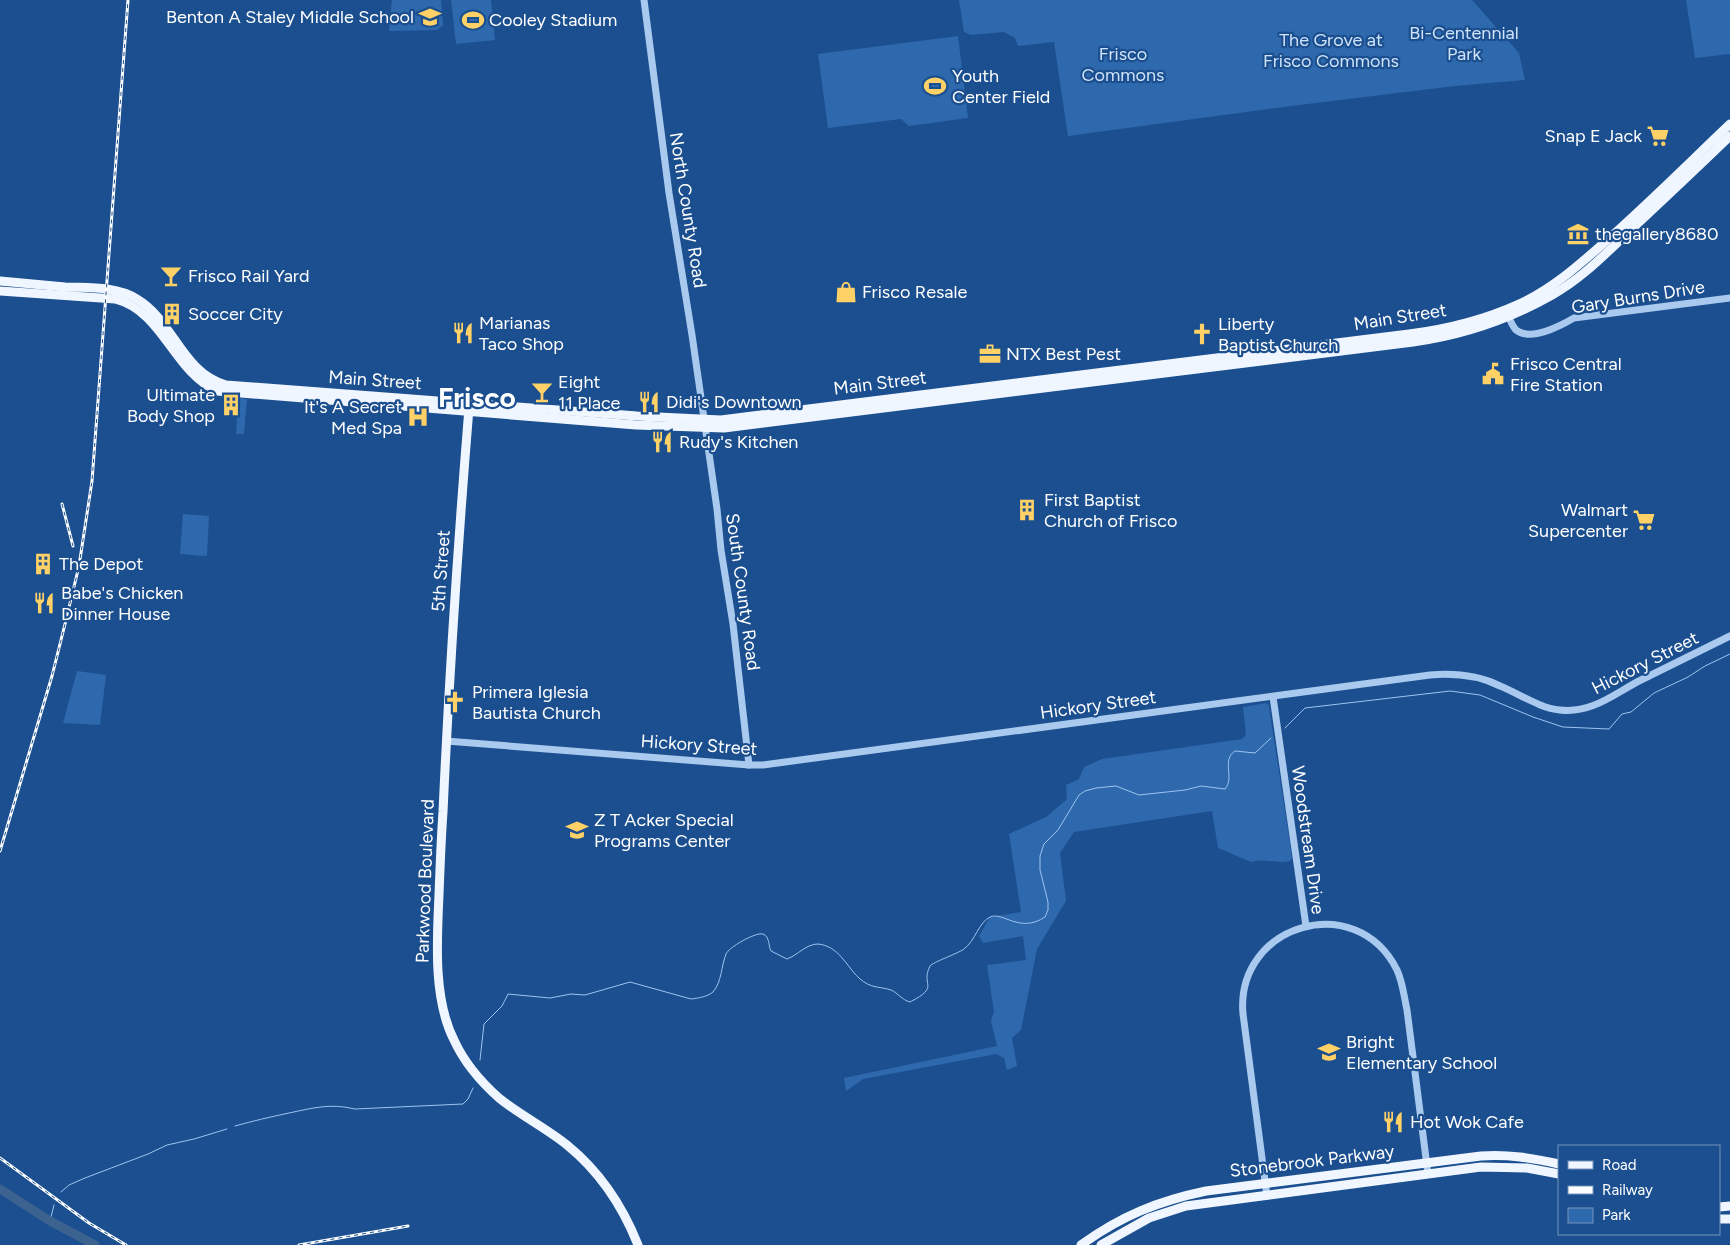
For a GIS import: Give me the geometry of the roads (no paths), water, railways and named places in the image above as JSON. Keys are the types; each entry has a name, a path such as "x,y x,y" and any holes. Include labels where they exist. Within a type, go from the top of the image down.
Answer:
{"main road":[{"name":"Main Street","path":"1506,313 1550,286 1580,264 1623,226 1730,124"},
{"name":"Main Street","path":"762,419 806,409 968,393 1223,361 1441,329 1506,313 1553,295 1598,261 1730,136"},
{"name":"Main Street","path":"0,281 107,289 130,295 151,309 188,359 197,368 216,382 226,385 469,407"},
{"name":"Main Street","path":"0,291 114,299 131,304 144,314 191,373 204,384 217,391 705,424 721,420 762,419 781,421 968,393"},
{"name":"5th Street","path":"446,741 469,407"},
{"path":"781,421 786,417 805,413 806,409"},
{"name":"Parkwood Boulevard","path":"446,741 436,946 438,976 449,1029 466,1060 499,1098 569,1147 596,1174 626,1216 638,1245"},
{"name":"Stonebrook Parkway","path":"1081,1245 1095,1235 1147,1207 1189,1195 1481,1156 1501,1155 1533,1158 1558,1164"},
{"path":"1531,1169 1533,1158"},
{"name":"Stonebrook Parkway","path":"1101,1245 1130,1228 1168,1211 1207,1203 1481,1167 1531,1169 1558,1174"}],"street":[{"name":"North County Road","path":"644,0 669,193 705,424"},
{"name":"Gary Burns Drive","path":"1506,313 1516,330 1536,334 1555,329 1574,318 1730,298"},
{"name":"South County Road","path":"705,424 740,680 749,765"},
{"name":"Hickory Street","path":"446,741 749,765 772,764 1430,675 1453,674 1481,678 1531,701 1560,710 1577,710 1598,704 1637,682 1730,636"},
{"name":"Woodstream Drive","path":"1267,1196 1243,1014 1244,988 1249,974 1260,955 1275,940 1306,926 1273,697"},
{"path":"1306,926 1332,924 1355,929 1370,937 1381,946 1397,970 1404,994 1428,1174"}],"waterway":[{"path":"1285,728 1305,708 1450,691 1480,695 1563,727 1609,729 1622,714 1631,712 1654,693 1730,654"},
{"path":"480,1060 484,1024 502,1006 508,994 550,998 571,994 585,995 630,982 691,999 702,997 711,994 716,988 728,951 742,941 759,934 767,937 771,951 787,959 814,944 831,948 837,952 863,982 871,986 891,990 910,1002 927,989 930,966 968,946 986,919 995,916 1020,923 1028,923 1036,922 1045,917 1048,910 1048,902 1040,870 1040,856 1044,844 1058,830 1079,795 1096,788 1116,786 1139,795 1185,790 1201,786 1225,789 1229,780 1228,764 1231,755 1235,751 1255,753 1271,738"},
{"path":"235,1126 322,1107 338,1106 355,1109 463,1104 468,1099 473,1088"},
{"path":"61,1192 69,1185 167,1145 227,1129"},
{"path":"0,1189 50,1221 95,1245"},
{"path":"50,1221 54,1205"}],"railway":[{"path":"0,851 52,676 65,624 79,566 92,481 128,0"},
{"path":"62,504 73,546"},
{"path":"0,1158 89,1223 126,1245"},
{"path":"299,1245 408,1226"}],"place":[{"name":"Benton A Staley Middle School","path":"430,17"},
{"name":"Cooley Stadium","path":"473,20"},
{"name":"Youth Center Field","path":"935,86"},
{"name":"Snap E Jack","path":"1658,136"},
{"name":"thegallery8680","path":"1578,234"},
{"name":"Frisco Rail Yard","path":"171,276"},
{"name":"Frisco Resale","path":"846,292"},
{"name":"Soccer City","path":"172,314"},
{"name":"Marianas Taco Shop","path":"463,333"},
{"name":"Liberty Baptist Church","path":"1202,334"},
{"name":"NTX Best Pest","path":"990,354"},
{"name":"Frisco Central Fire Station","path":"1493,374"},
{"name":"Eight 11 Place","path":"542,392"},
{"name":"Didi's Downtown","path":"649,402"},
{"name":"Ultimate Body Shop","path":"231,405"},
{"name":"It's A Secret Med Spa","path":"418,417"},
{"name":"Rudy's Kitchen","path":"662,442"},
{"name":"First Baptist Church of Frisco","path":"1027,510"},
{"name":"Walmart Supercenter","path":"1644,520"},
{"name":"The Depot","path":"43,564"},
{"name":"Babe's Chicken Dinner House","path":"44,603"},
{"name":"Primera Iglesia Bautista Church","path":"455,702"},
{"name":"Z T Acker Special Programs Center","path":"577,830"},
{"name":"Bright Elementary School","path":"1329,1052"},
{"name":"Hot Wok Cafe","path":"1393,1122"}],"district":[{"name":"Frisco","path":"477,397"}],"park label":[{"name":"Bi-Centennial Park","path":"1464,43"},
{"name":"The Grove at Frisco Commons","path":"1331,50"},
{"name":"Frisco Commons","path":"1123,64"}]}
